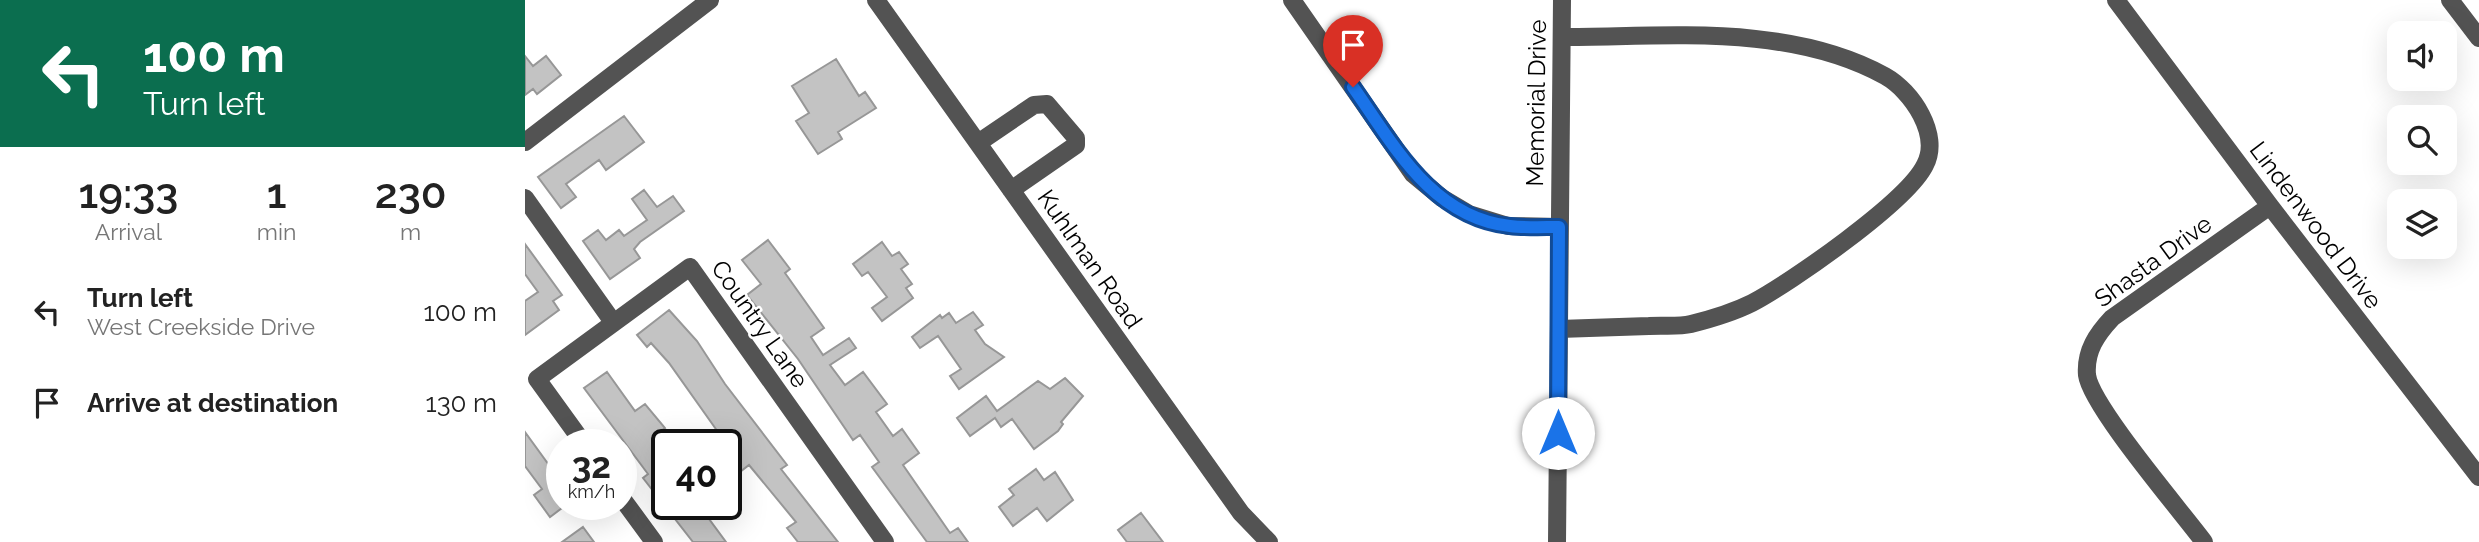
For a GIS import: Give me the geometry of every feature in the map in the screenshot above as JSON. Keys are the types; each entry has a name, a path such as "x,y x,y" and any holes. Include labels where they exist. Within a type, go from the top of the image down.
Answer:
{"street":[{"path":"525,142 710,0"},
{"name":"Kuhlman Road","path":"876,0 1241,513 1269,542"},
{"path":"1293,0 1413,174 1469,214 1508,226 1559,227"},
{"name":"Memorial Drive","path":"1557,542 1562,0"},
{"name":"Lindenwood Drive","path":"2116,0 2270,206 2479,477"},
{"path":"2450,0 2479,38"},
{"path":"1559,329 1689,324 1749,305 1789,281 1898,198 1926,165 1930,134 1910,98 1887,77 1836,56 1780,43 1727,37 1562,37"},
{"path":"978,143 1034,105 1047,104 1076,138 1076,145 1011,190"},
{"path":"525,198 613,322 537,379 573,429"},
{"name":"Shasta Drive","path":"2204,542 2101,408 2087,376 2088,358 2095,336 2112,318 2270,206"},
{"name":"Country Lane","path":"613,322 690,267 885,542"},
{"path":"637,518 654,542"}],"building":[{"path":"525,56 533,66 546,56 561,75 537,94 533,89 525,95"},
{"path":"836,59 859,96 865,92 876,108 838,132 842,139 818,154 796,121 809,113 792,86"},
{"path":"624,116 644,142 606,170 599,160 566,184 576,197 561,208 538,177"},
{"path":"644,190 657,207 673,196 684,211 640,242 634,249 640,258 610,279 583,241 598,230 606,240 619,230 624,236 647,220 632,199"},
{"path":"768,240 790,269 785,273 824,328 811,337 823,355 849,338 856,348 830,365 845,385 863,372 887,404 876,412 893,436 902,429 919,453 903,465 950,533 958,528 968,542 927,542 872,467 879,462 860,435 853,440 798,359 747,295 761,284 742,260"},
{"path":"882,242 892,256 899,252 908,264 901,269 912,284 906,288 913,298 882,321 872,308 887,297 868,272 862,276 853,264"},
{"path":"525,244 562,295 553,301 559,310 525,335 525,301 538,292 525,274"},
{"path":"669,310 697,341 725,384 787,465 781,469 838,542 798,542 787,528 796,522 749,465 742,470 742,429 716,429 669,363 651,343 647,347 637,335"},
{"path":"973,312 983,325 975,330 985,344 1004,357 959,389 950,376 961,369 938,336 920,348 912,337 940,315 942,318 949,313 956,323"},
{"path":"607,372 635,411 645,404 665,428 651,429 651,488 643,478 648,474 637,459 637,429 615,429 584,388"},
{"path":"1065,378 1083,396 1061,422 1063,424 1058,431 1034,449 1012,419 1001,427 995,418 970,436 957,418 986,396 997,411 1038,381 1050,389"},
{"path":"525,432 546,461 546,512 534,495 542,489 525,466"},
{"path":"1036,469 1044,480 1055,472 1073,500 1047,521 1037,508 1013,526 999,507 1014,495 1009,489"},
{"path":"1141,513 1163,542 1127,542 1118,530"},
{"path":"676,520 710,520 726,542 693,542"},
{"path":"583,527 594,542 562,542"}],"route":[{"path":"1353,87 1413,174 1442,198 1469,214 1508,226 1559,227 1558,433"}]}
